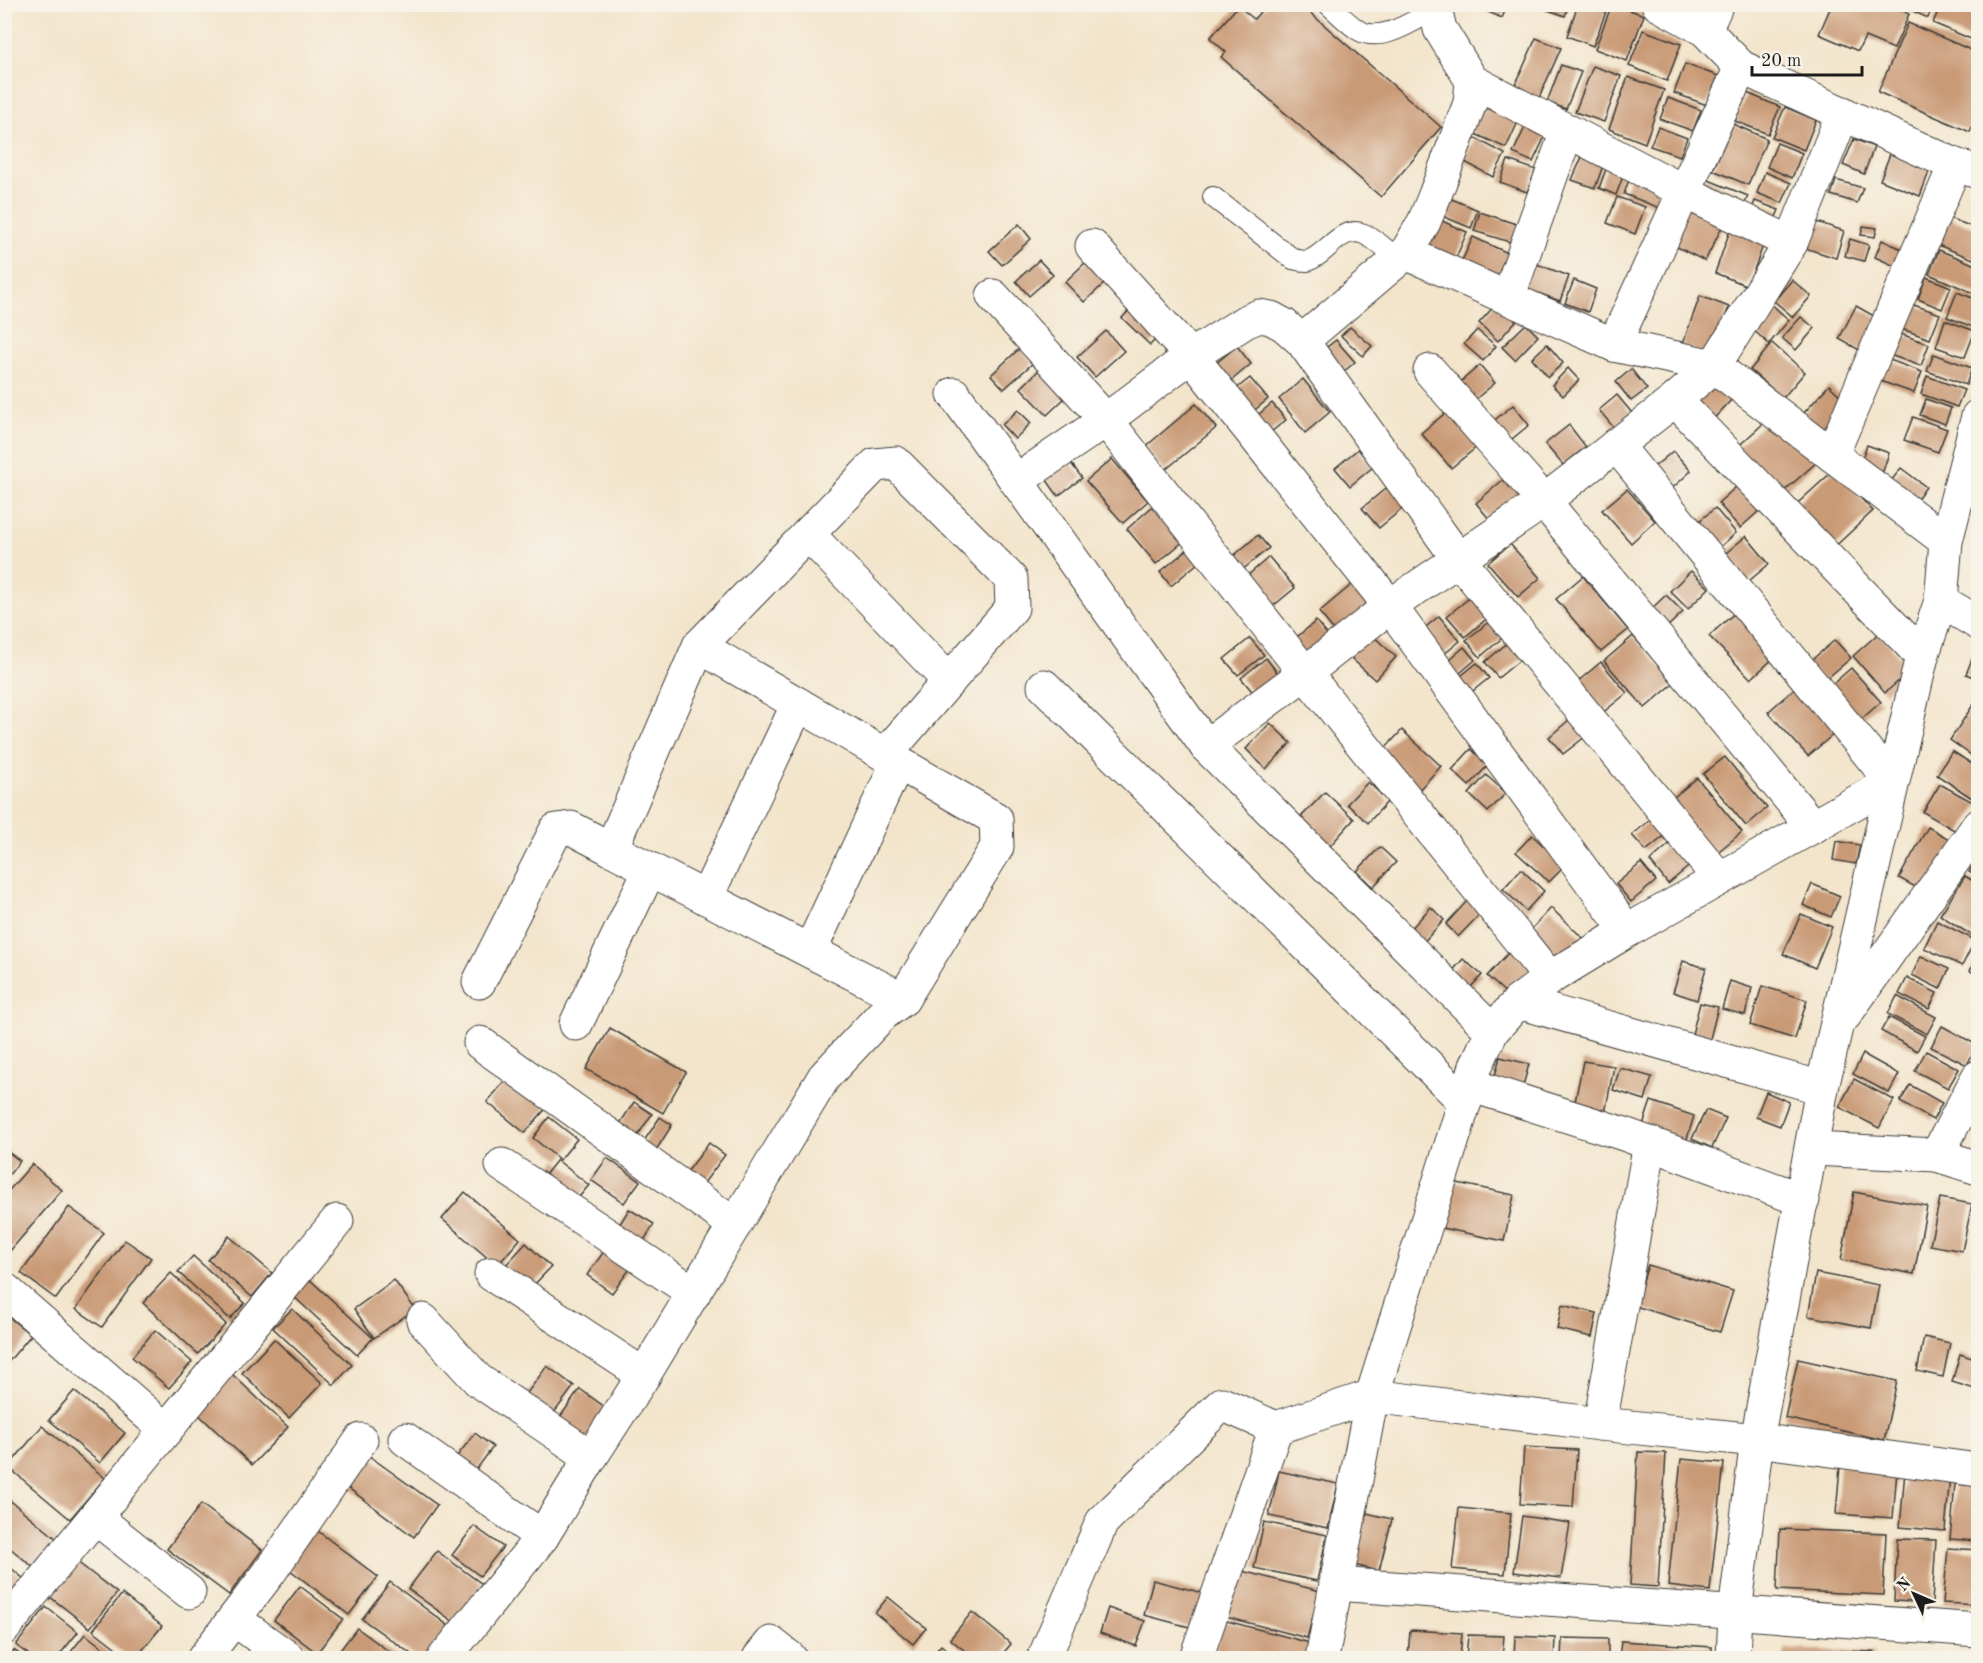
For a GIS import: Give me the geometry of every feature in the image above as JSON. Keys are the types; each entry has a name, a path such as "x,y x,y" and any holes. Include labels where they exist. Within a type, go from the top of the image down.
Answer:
{"street":[{"path":"1658,4 1711,17 1741,67 1967,169 1832,455"},
{"path":"1434,8 1440,29 1472,81 1683,191 1791,243"},
{"path":"1614,345 1741,67"},
{"path":"1302,341 1402,256 1424,222 1470,103 1472,81"},
{"path":"1206,746 1305,673 1390,606 1544,501 1675,400 1714,366 1791,243 1844,113"},
{"path":"1508,298 1567,130"},
{"path":"1092,246 1191,356 1390,606 1627,931"},
{"path":"1402,256 1508,298 1614,345 1714,366 1946,541"},
{"path":"993,296 1106,420 1305,673 1550,978"},
{"path":"1016,481 1106,420 1191,356 1245,322 1259,316 1271,318 1284,325 1302,341 1459,560 1719,878"},
{"path":"1430,371 1544,501 1813,827"},
{"path":"954,394 1206,746 1492,1031"},
{"path":"1675,400 1922,656"},
{"path":"1733,1659 1735,1612 1757,1440 1822,1088 1922,656 1941,601 1946,541 1978,416"},
{"path":"1616,445 1892,782"},
{"path":"611,849 699,646 875,465 896,463 1011,579 1012,608 949,681 892,759 810,951"},
{"path":"808,534 949,681"},
{"path":"1941,601 1978,623"},
{"path":"444,1659 542,1537 644,1375 824,1077 882,1015 903,999 997,847 996,819 699,646"},
{"path":"1044,686 1467,1093 1562,1113 1803,1200"},
{"path":"706,898 798,704"},
{"path":"1322,1659 1372,1396 1467,1093 1492,1031 1518,1002 1550,978 1719,878 1892,782"},
{"path":"1836,1028 1978,826"},
{"path":"479,982 556,830 570,828 903,999"},
{"path":"576,1024 650,869"},
{"path":"1518,1002 1822,1088"},
{"path":"480,1043 735,1225"},
{"path":"1937,1155 1978,1077"},
{"path":"1600,1424 1650,1143"},
{"path":"1812,1149 1937,1155 1978,1168"},
{"path":"502,1165 694,1293"},
{"path":"5,1628 337,1221"},
{"path":"490,1274 644,1375"},
{"path":"4,1289 166,1431"},
{"path":"423,1320 478,1380 591,1457"},
{"path":"1044,1659 1102,1522 1222,1404 1276,1428 1372,1396 1600,1424 1757,1440 1978,1470"},
{"path":"1196,1659 1276,1428"},
{"path":"405,1439 542,1537"},
{"path":"204,1659 269,1573 361,1440"},
{"path":"95,1517 189,1592"},
{"path":"1336,1584 1978,1630"},
{"path":"234,1619 288,1659"},
{"path":"759,1659 771,1643 790,1659"}],"lane":[{"path":"1328,4 1359,31 1376,35 1390,32 1434,8"},
{"path":"1213,197 1293,259 1305,261 1317,257 1326,247 1351,232 1363,234 1402,256"}],"building":[{"path":"1267,4 1300,4 1441,127 1381,197 1221,57 1226,52 1210,38 1238,6 1254,19"},
{"path":"1470,4 1508,4 1502,18"},
{"path":"1540,4 1569,4 1565,16 1539,7"},
{"path":"1578,4 1609,4 1593,46 1567,36"},
{"path":"1612,4 1644,15 1627,61 1595,49"},
{"path":"1832,4 1888,4 1909,14 1894,49 1865,37 1858,51 1819,34"},
{"path":"1897,4 1934,4 1928,18"},
{"path":"1941,4 1978,4 1978,21 1971,39 1933,23"},
{"path":"1908,23 1978,53 1978,114 1970,132 1878,92"},
{"path":"1643,30 1681,44 1667,81 1629,66"},
{"path":"1536,38 1561,48 1539,98 1514,88"},
{"path":"1685,64 1718,76 1707,105 1674,93"},
{"path":"1561,65 1581,72 1566,109 1547,102"},
{"path":"1593,66 1621,76 1604,122 1575,112"},
{"path":"1628,77 1664,90 1645,143 1609,129"},
{"path":"1747,93 1780,107 1768,134 1735,121"},
{"path":"1668,98 1701,110 1693,131 1660,119"},
{"path":"1482,106 1518,122 1506,148 1471,132"},
{"path":"1785,107 1816,120 1804,150 1772,137"},
{"path":"1733,124 1767,139 1748,185 1713,170"},
{"path":"1526,125 1546,134 1533,162 1513,153"},
{"path":"1658,127 1687,138 1680,156 1650,146"},
{"path":"1475,138 1505,154 1493,177 1463,161"},
{"path":"1854,139 1874,147 1864,174 1843,165"},
{"path":"1777,143 1802,153 1792,178 1767,167"},
{"path":"1584,152 1605,160 1595,188 1572,180"},
{"path":"1890,154 1930,169 1920,196 1880,180"},
{"path":"1508,160 1536,170 1527,192 1500,182"},
{"path":"1608,164 1625,171 1616,195 1599,188"},
{"path":"1765,172 1791,183 1782,203 1757,193"},
{"path":"1631,174 1668,188 1660,208 1624,194"},
{"path":"1701,177 1748,196 1741,212 1694,193"},
{"path":"1836,180 1863,188 1857,203 1831,195"},
{"path":"1442,195 1478,210 1471,228 1435,213"},
{"path":"1617,197 1645,207 1635,234 1607,223"},
{"path":"1689,201 1726,219 1705,261 1669,243"},
{"path":"1755,201 1779,210 1771,228 1748,219"},
{"path":"1480,212 1519,225 1513,243 1474,231"},
{"path":"1433,217 1467,232 1456,258 1421,243"},
{"path":"1949,218 1978,229 1978,261 1938,245"},
{"path":"1814,221 1844,231 1836,258 1805,248"},
{"path":"1733,222 1767,235 1748,286 1715,273"},
{"path":"1019,224 1031,239 1002,265 989,251"},
{"path":"1863,226 1877,228 1875,237 1861,235"},
{"path":"1473,237 1512,255 1500,283 1460,265"},
{"path":"1850,239 1869,245 1864,261 1845,256"},
{"path":"1882,240 1904,250 1897,267 1875,257"},
{"path":"1939,250 1978,266 1978,295 1929,274"},
{"path":"1039,260 1053,275 1029,296 1016,281"},
{"path":"1087,261 1106,282 1084,302 1065,282"},
{"path":"1534,263 1569,276 1560,301 1524,288"},
{"path":"1926,277 1951,287 1942,309 1918,299"},
{"path":"1574,280 1596,289 1588,312 1565,303"},
{"path":"1792,280 1811,296 1793,317 1774,301"},
{"path":"1957,292 1978,300 1976,328 1947,317"},
{"path":"1700,296 1729,307 1711,356 1682,346"},
{"path":"1497,303 1516,321 1498,341 1479,323"},
{"path":"1770,303 1789,320 1769,344 1750,327"},
{"path":"1135,304 1163,332 1150,345 1122,318"},
{"path":"1911,304 1940,314 1930,339 1902,329"},
{"path":"1856,306 1883,321 1865,353 1839,339"},
{"path":"1801,317 1815,328 1796,350 1782,338"},
{"path":"1945,320 1975,331 1965,357 1936,347"},
{"path":"1526,324 1538,336 1515,360 1502,347"},
{"path":"1350,327 1372,346 1363,356 1341,336"},
{"path":"1477,330 1496,346 1483,361 1464,344"},
{"path":"1106,331 1124,351 1095,377 1077,357"},
{"path":"1895,332 1929,344 1921,366 1887,354"},
{"path":"1336,340 1355,362 1340,375 1322,351"},
{"path":"1772,343 1805,372 1783,398 1750,370"},
{"path":"1547,344 1563,363 1548,377 1532,358"},
{"path":"1237,346 1251,364 1225,386 1210,368"},
{"path":"1020,348 1033,363 1004,389 991,375"},
{"path":"1934,354 1972,368 1966,385 1927,371"},
{"path":"1887,359 1922,372 1914,393 1880,381"},
{"path":"1480,365 1495,383 1466,407 1452,389"},
{"path":"1568,368 1579,380 1563,396 1552,385"},
{"path":"1040,369 1066,397 1047,415 1021,388"},
{"path":"1631,369 1647,389 1631,401 1616,382"},
{"path":"1927,376 1964,390 1957,407 1921,394"},
{"path":"1250,378 1268,399 1250,414 1232,392"},
{"path":"1303,379 1330,412 1305,433 1279,399"},
{"path":"1717,379 1735,396 1706,427 1689,410"},
{"path":"1829,385 1849,404 1823,432 1803,414"},
{"path":"1617,395 1632,413 1614,428 1599,410"},
{"path":"1926,399 1951,408 1945,424 1920,415"},
{"path":"1272,403 1286,420 1266,436 1252,420"},
{"path":"1196,404 1216,428 1164,471 1145,447"},
{"path":"1513,405 1529,425 1501,448 1485,428"},
{"path":"1454,406 1483,442 1451,468 1421,433"},
{"path":"1018,410 1031,423 1015,439 1002,425"},
{"path":"1775,413 1817,462 1776,498 1734,450"},
{"path":"1913,417 1947,429 1938,452 1904,440"},
{"path":"1569,425 1586,447 1563,465 1545,444"},
{"path":"1867,445 1889,453 1882,474 1859,466"},
{"path":"1358,449 1373,467 1350,486 1335,468"},
{"path":"1673,451 1691,471 1667,493 1648,472"},
{"path":"1068,459 1082,478 1058,496 1044,476"},
{"path":"1112,459 1148,501 1123,523 1086,481"},
{"path":"1901,468 1926,487 1914,504 1888,485"},
{"path":"1834,470 1873,511 1827,554 1788,512"},
{"path":"1512,472 1531,495 1494,525 1476,503"},
{"path":"1745,479 1767,504 1740,528 1718,503"},
{"path":"1391,484 1408,504 1379,528 1362,508"},
{"path":"1627,489 1655,521 1631,543 1602,510"},
{"path":"1154,505 1184,541 1156,564 1127,529"},
{"path":"1715,508 1736,533 1720,547 1698,522"},
{"path":"1258,535 1269,548 1241,571 1231,558"},
{"path":"1746,536 1769,564 1743,586 1719,559"},
{"path":"1510,544 1540,578 1518,597 1488,563"},
{"path":"1188,549 1199,562 1171,586 1160,572"},
{"path":"1269,557 1295,588 1272,607 1247,576"},
{"path":"1691,571 1709,588 1688,609 1670,591"},
{"path":"1362,576 1380,598 1336,633 1319,612"},
{"path":"1583,576 1628,630 1601,652 1556,599"},
{"path":"1473,595 1490,616 1465,637 1447,616"},
{"path":"1666,595 1683,612 1663,631 1646,614"},
{"path":"1739,609 1778,654 1751,679 1709,636"},
{"path":"1439,616 1460,641 1436,661 1415,636"},
{"path":"1494,618 1507,634 1480,657 1466,640"},
{"path":"1316,621 1330,638 1305,658 1292,641"},
{"path":"1370,633 1396,657 1375,680 1349,656"},
{"path":"1879,633 1911,670 1885,693 1853,656"},
{"path":"1633,636 1674,683 1645,708 1604,661"},
{"path":"1250,638 1264,655 1238,675 1224,659"},
{"path":"1513,638 1526,655 1498,678 1485,662"},
{"path":"1835,640 1851,658 1824,681 1808,663"},
{"path":"1464,647 1475,660 1453,679 1442,666"},
{"path":"1974,654 1978,656 1978,679 1966,674"},
{"path":"1266,658 1280,676 1256,696 1241,678"},
{"path":"1601,662 1627,693 1601,714 1576,683"},
{"path":"1477,663 1489,678 1464,698 1452,683"},
{"path":"1851,668 1881,702 1858,722 1828,688"},
{"path":"1796,687 1836,732 1808,756 1768,712"},
{"path":"1973,705 1978,708 1978,760 1950,740"},
{"path":"1575,715 1590,733 1563,754 1549,737"},
{"path":"1270,723 1291,743 1266,769 1246,749"},
{"path":"1402,730 1441,766 1418,791 1380,754"},
{"path":"1471,749 1488,765 1469,786 1452,770"},
{"path":"1952,751 1978,768 1978,802 1937,775"},
{"path":"1725,757 1767,808 1746,826 1703,774"},
{"path":"1486,775 1506,793 1488,812 1469,794"},
{"path":"1697,778 1742,832 1713,856 1668,802"},
{"path":"1368,782 1388,801 1368,823 1347,804"},
{"path":"1940,784 1978,805 1961,834 1923,812"},
{"path":"1325,792 1354,819 1330,846 1300,818"},
{"path":"1661,811 1674,828 1646,851 1632,835"},
{"path":"1928,827 1956,843 1928,894 1899,878"},
{"path":"1532,835 1565,866 1549,882 1516,852"},
{"path":"1675,839 1694,862 1668,884 1650,861"},
{"path":"1836,841 1860,845 1856,864 1833,860"},
{"path":"1380,847 1396,862 1373,887 1357,871"},
{"path":"1978,857 1978,877 1969,872"},
{"path":"1641,863 1656,881 1631,902 1616,884"},
{"path":"1521,869 1544,891 1526,911 1503,889"},
{"path":"1965,876 1978,884 1977,939 1940,915"},
{"path":"1812,884 1840,896 1831,917 1803,905"},
{"path":"1468,900 1481,913 1458,937 1446,924"},
{"path":"1431,907 1444,920 1419,947 1405,935"},
{"path":"1551,908 1584,939 1561,964 1528,933"},
{"path":"1801,914 1832,927 1815,968 1783,954"},
{"path":"1937,921 1975,940 1962,966 1924,948"},
{"path":"1513,948 1533,968 1508,995 1487,976"},
{"path":"1978,954 1978,975 1970,971"},
{"path":"1921,956 1949,969 1940,989 1912,975"},
{"path":"1463,959 1482,975 1467,991 1449,975"},
{"path":"1683,961 1706,968 1697,1000 1673,992"},
{"path":"1907,978 1937,993 1929,1009 1899,994"},
{"path":"1730,981 1752,988 1745,1015 1722,1009"},
{"path":"1762,986 1807,1000 1795,1039 1750,1025"},
{"path":"1897,996 1936,1017 1927,1034 1888,1014"},
{"path":"1700,1003 1718,1007 1707,1051 1689,1046"},
{"path":"1889,1017 1925,1036 1917,1051 1881,1031"},
{"path":"1942,1026 1977,1045 1967,1065 1931,1047"},
{"path":"610,1028 686,1072 663,1113 586,1069"},
{"path":"1926,1051 1959,1069 1948,1088 1915,1071"},
{"path":"1863,1054 1899,1074 1889,1093 1853,1074"},
{"path":"1500,1057 1529,1064 1520,1097 1491,1090"},
{"path":"1583,1061 1614,1066 1604,1119 1573,1112"},
{"path":"1620,1068 1652,1077 1645,1100 1613,1090"},
{"path":"509,1076 547,1107 525,1133 487,1102"},
{"path":"1854,1079 1894,1100 1879,1128 1839,1107"},
{"path":"1910,1085 1942,1103 1933,1120 1900,1102"},
{"path":"1766,1092 1789,1102 1780,1126 1756,1117"},
{"path":"1651,1101 1694,1116 1686,1142 1642,1128"},
{"path":"634,1102 652,1114 630,1147 613,1134"},
{"path":"1706,1110 1726,1118 1712,1148 1692,1139"},
{"path":"549,1117 577,1139 560,1160 533,1138"},
{"path":"660,1117 672,1125 653,1155 640,1147"},
{"path":"709,1143 725,1155 701,1187 684,1176"},
{"path":"4,1149 20,1161 4,1181"},
{"path":"607,1158 640,1181 624,1203 591,1180"},
{"path":"557,1160 589,1185 571,1207 540,1181"},
{"path":"32,1164 62,1190 4,1258 4,1196"},
{"path":"1448,1181 1514,1195 1504,1241 1437,1227"},
{"path":"465,1192 520,1239 497,1266 442,1219"},
{"path":"1854,1192 1927,1206 1914,1274 1841,1260"},
{"path":"1940,1198 1972,1204 1962,1251 1930,1245"},
{"path":"69,1207 104,1233 56,1299 21,1273"},
{"path":"629,1209 654,1224 640,1247 615,1232"},
{"path":"229,1236 272,1273 252,1297 208,1260"},
{"path":"125,1240 151,1258 102,1327 76,1309"},
{"path":"526,1243 551,1267 530,1289 505,1266"},
{"path":"605,1250 630,1269 612,1293 587,1275"},
{"path":"193,1256 245,1303 230,1319 178,1272"},
{"path":"1648,1265 1733,1291 1720,1332 1635,1306"},
{"path":"171,1273 226,1324 198,1354 143,1303"},
{"path":"1816,1273 1879,1285 1871,1328 1808,1316"},
{"path":"306,1276 373,1338 357,1355 291,1294"},
{"path":"394,1280 415,1309 374,1338 354,1309"},
{"path":"1562,1305 1597,1313 1592,1337 1557,1329"},
{"path":"292,1309 352,1365 334,1385 273,1328"},
{"path":"4,1313 31,1335 4,1367"},
{"path":"155,1330 192,1362 169,1388 132,1357"},
{"path":"1924,1337 1950,1343 1943,1377 1917,1371"},
{"path":"274,1339 322,1383 289,1418 242,1373"},
{"path":"1960,1354 1978,1360 1978,1390 1952,1382"},
{"path":"1798,1359 1897,1381 1884,1440 1785,1418"},
{"path":"547,1366 574,1386 551,1417 524,1397"},
{"path":"232,1374 288,1427 252,1465 196,1412"},
{"path":"580,1389 609,1410 583,1445 555,1424"},
{"path":"74,1391 125,1433 100,1463 49,1420"},
{"path":"42,1426 105,1478 70,1519 8,1467"},
{"path":"475,1433 493,1447 473,1474 454,1460"},
{"path":"1524,1447 1577,1450 1573,1507 1520,1504"},
{"path":"1638,1452 1666,1453 1658,1587 1630,1585"},
{"path":"365,1453 437,1505 414,1537 343,1484"},
{"path":"1681,1459 1724,1463 1710,1591 1668,1586"},
{"path":"1840,1466 1897,1470 1893,1518 1836,1514"},
{"path":"1279,1471 1338,1484 1328,1528 1269,1516"},
{"path":"1905,1471 1950,1475 1945,1531 1900,1527"},
{"path":"1955,1484 1978,1486 1978,1541 1950,1539"},
{"path":"7,1498 57,1539 33,1567 4,1543 4,1502"},
{"path":"201,1504 262,1550 229,1595 167,1549"},
{"path":"1459,1508 1511,1513 1505,1574 1452,1569"},
{"path":"1358,1511 1392,1519 1379,1571 1345,1563"},
{"path":"1522,1516 1570,1523 1561,1578 1514,1572"},
{"path":"1264,1522 1327,1535 1317,1581 1254,1568"},
{"path":"310,1525 378,1577 349,1615 281,1563"},
{"path":"474,1526 503,1547 480,1576 452,1555"},
{"path":"1780,1529 1886,1533 1883,1595 1777,1590"},
{"path":"1897,1539 1936,1540 1932,1603 1894,1601"},
{"path":"1948,1548 1978,1550 1978,1605 1943,1603"},
{"path":"437,1551 482,1584 454,1622 408,1589"},
{"path":"76,1561 117,1593 90,1628 49,1596"},
{"path":"4,1562 24,1579 4,1602"},
{"path":"1238,1570 1320,1591 1307,1638 1226,1617"},
{"path":"1153,1580 1207,1594 1197,1629 1144,1615"},
{"path":"390,1582 450,1627 426,1658 417,1658 362,1619"},
{"path":"300,1586 343,1619 317,1653 274,1620"},
{"path":"122,1594 162,1626 136,1658 129,1658 93,1630"},
{"path":"888,1597 926,1628 913,1644 875,1613"},
{"path":"46,1607 78,1632 57,1658 33,1658 16,1645"},
{"path":"1108,1608 1145,1621 1136,1646 1100,1633"},
{"path":"972,1612 1011,1644 999,1658 974,1658 950,1639"},
{"path":"1223,1620 1310,1643 1306,1658 1213,1658"},
{"path":"357,1628 398,1658 334,1658"},
{"path":"1410,1630 1462,1633 1460,1658 1408,1658"},
{"path":"85,1634 116,1658 66,1658"},
{"path":"1468,1635 1504,1636 1502,1658 1466,1658"},
{"path":"1515,1636 1555,1638 1554,1658 1514,1658"},
{"path":"1562,1638 1608,1639 1608,1658 1561,1658"},
{"path":"1621,1641 1712,1647 1712,1658 1619,1658"},
{"path":"941,1645 957,1658 930,1658"},
{"path":"1784,1649 1875,1652 1875,1658 1783,1658"},
{"path":"14,1650 25,1658 7,1658"}]}
